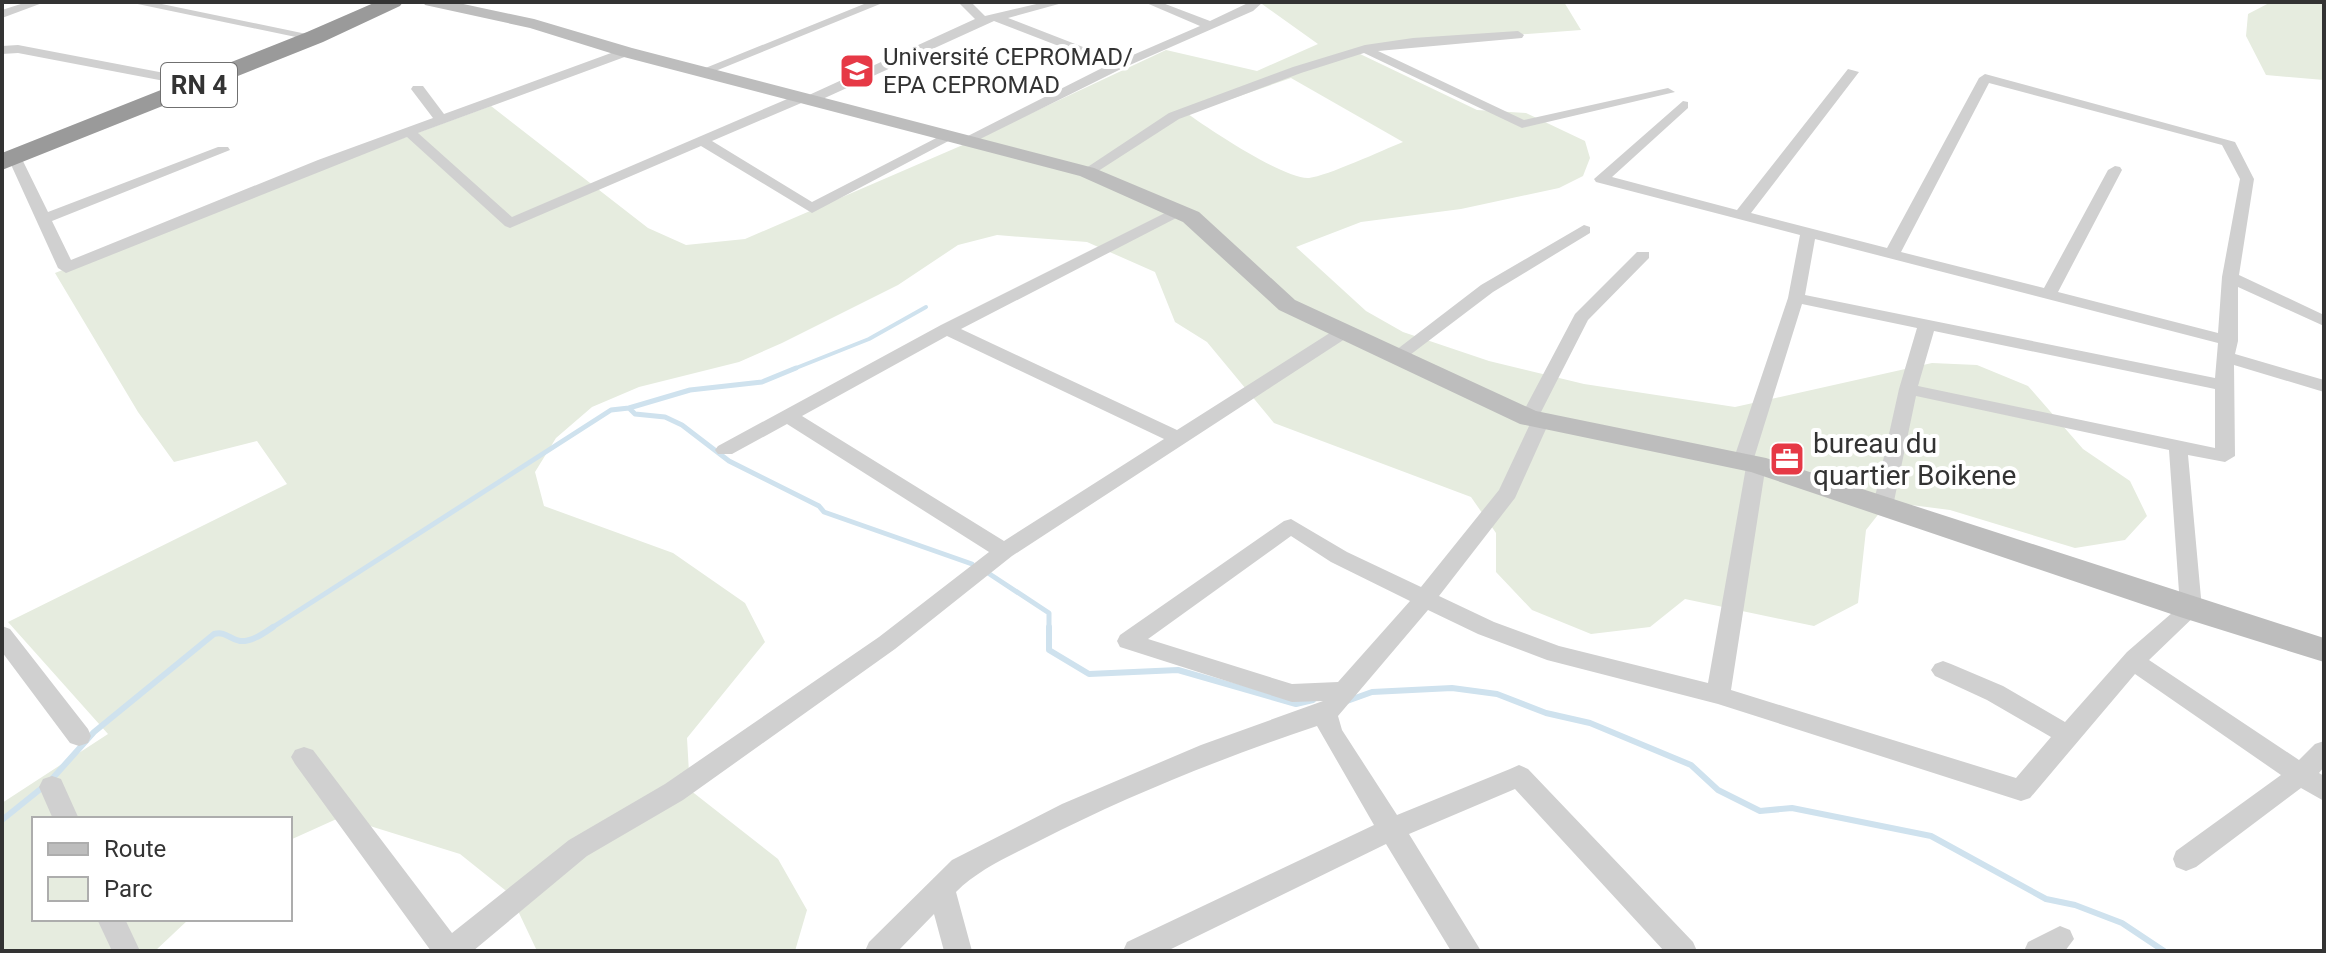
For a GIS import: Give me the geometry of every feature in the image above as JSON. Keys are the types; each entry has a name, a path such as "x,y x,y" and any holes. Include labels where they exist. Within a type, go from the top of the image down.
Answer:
{"highway":[{"name":"RN 4","path":"8,160 201,84 393,2"}],"street":[{"path":"2,14 39,2"},
{"path":"134,2 315,37"},
{"path":"431,2 534,24 626,52 1087,172 1191,217 1287,305 1342,333 1535,419 1750,463 2324,650"},
{"path":"704,71 879,2"},
{"path":"964,2 989,18 1119,65"},
{"path":"409,132 510,223 989,18 1060,2"},
{"path":"1150,2 1211,26"},
{"path":"702,141 812,208 1119,65 1249,9 1257,2"},
{"path":"1087,172 1174,116 1297,70 1365,49 1413,42 1518,35"},
{"path":"2,50 18,49 201,84"},
{"path":"1365,49 1522,124 1668,92"},
{"path":"8,160 44,219 66,268 323,163 626,52"},
{"path":"1741,215 1853,72"},
{"path":"1892,254 1985,78 2228,142 2247,179 2230,277 2224,385 2225,456 1908,389"},
{"path":"418,89 442,121"},
{"path":"1683,105 1601,179 2049,294 2228,349 2324,386"},
{"path":"44,219 223,150"},
{"path":"2049,294 2115,170"},
{"path":"725,450 947,329 1179,211"},
{"path":"1396,357 1459,305 1521,263 1584,230"},
{"path":"1718,695 1750,463 1796,298 1808,233"},
{"path":"879,951 962,868 1071,812 1337,701 1426,597 1508,493 1535,419 1581,318 1643,255"},
{"path":"2230,277 2324,321"},
{"path":"1796,298 2224,385"},
{"path":"1883,506 1908,389 1927,325"},
{"path":"947,329 1180,439"},
{"path":"304,757 450,951 578,848 674,792 887,643 1004,551 1342,333"},
{"path":"788,416 1004,551"},
{"path":"2178,446 2191,609"},
{"path":"1337,701 1292,693 1128,641 1291,526 1339,557 1486,628 1555,654 1718,695 2021,790 2133,661 2191,609"},
{"path":"2,635 79,736"},
{"path":"2133,661 2324,790"},
{"path":"1943,670 1995,693 2068,735"},
{"path":"1337,701 1331,733 1467,951"},
{"path":"2186,859 2300,775 2324,751"},
{"path":"1137,951 1392,829 1519,776 1683,951"},
{"path":"52,787 65,817"},
{"path":"941,886 958,951"},
{"path":"112,921 126,951"}],"green space":[{"path":"1564,2 1581,30 1358,53 1477,110 1526,113 1585,141 1590,158 1583,176 1559,188 1461,209 1361,222 1296,247 1366,311 1403,332 1489,361 1584,384 1735,407 1932,363 1977,365 2028,386 2083,449 2130,481 2147,516 2125,540 2075,548 1950,510 1888,502 1866,530 1858,603 1814,626 1685,599 1650,627 1591,634 1532,610 1496,572 1496,533 1471,497 1274,423 1207,342 1175,322 1155,272 1087,242 997,235 958,245 898,285 739,362 639,387 592,407 556,438 535,472 544,506 673,553 745,603 765,642 687,738 690,790 778,859 807,910 795,951 537,951 510,894 460,854 341,817 292,839 292,817 32,817 32,921 187,921 155,951 2,951 2,803 108,734 8,622 287,484 257,441 174,462 138,412 55,273 316,170 491,106 648,228 686,245 745,239 965,144 1166,50 1257,71 1318,44 1262,4","holes":["1291,78 1403,142 1309,178 1283,171 1188,114"]},
{"path":"2271,2 2324,2 2324,80 2266,75 2246,36 2248,14"}],"waterway":[{"path":"795,368 869,339 926,307"},
{"path":"629,408 690,390 762,382 795,368"},
{"path":"791,370 795,368"},
{"path":"270,629 611,410 629,408"},
{"path":"629,408 635,414 665,417 682,425 729,461 819,506 824,512 972,564"},
{"path":"985,571 1049,613 1049,650 1089,674 1178,670 1296,704 1313,700"},
{"path":"51,780 94,732 214,634 244,641 270,629"},
{"path":"1347,701 1372,692 1452,688 1497,694 1546,713 1590,723 1691,765 1718,790 1760,811 1792,808 1931,836 2046,899 2075,905 2122,923 2164,951"},
{"path":"2,820 43,787"}],"place":[{"name":"Université CEPROMAD/ EPA CEPROMAD","path":"857,71"},
{"name":"bureau du quartier Boikene","path":"1787,459"}]}
